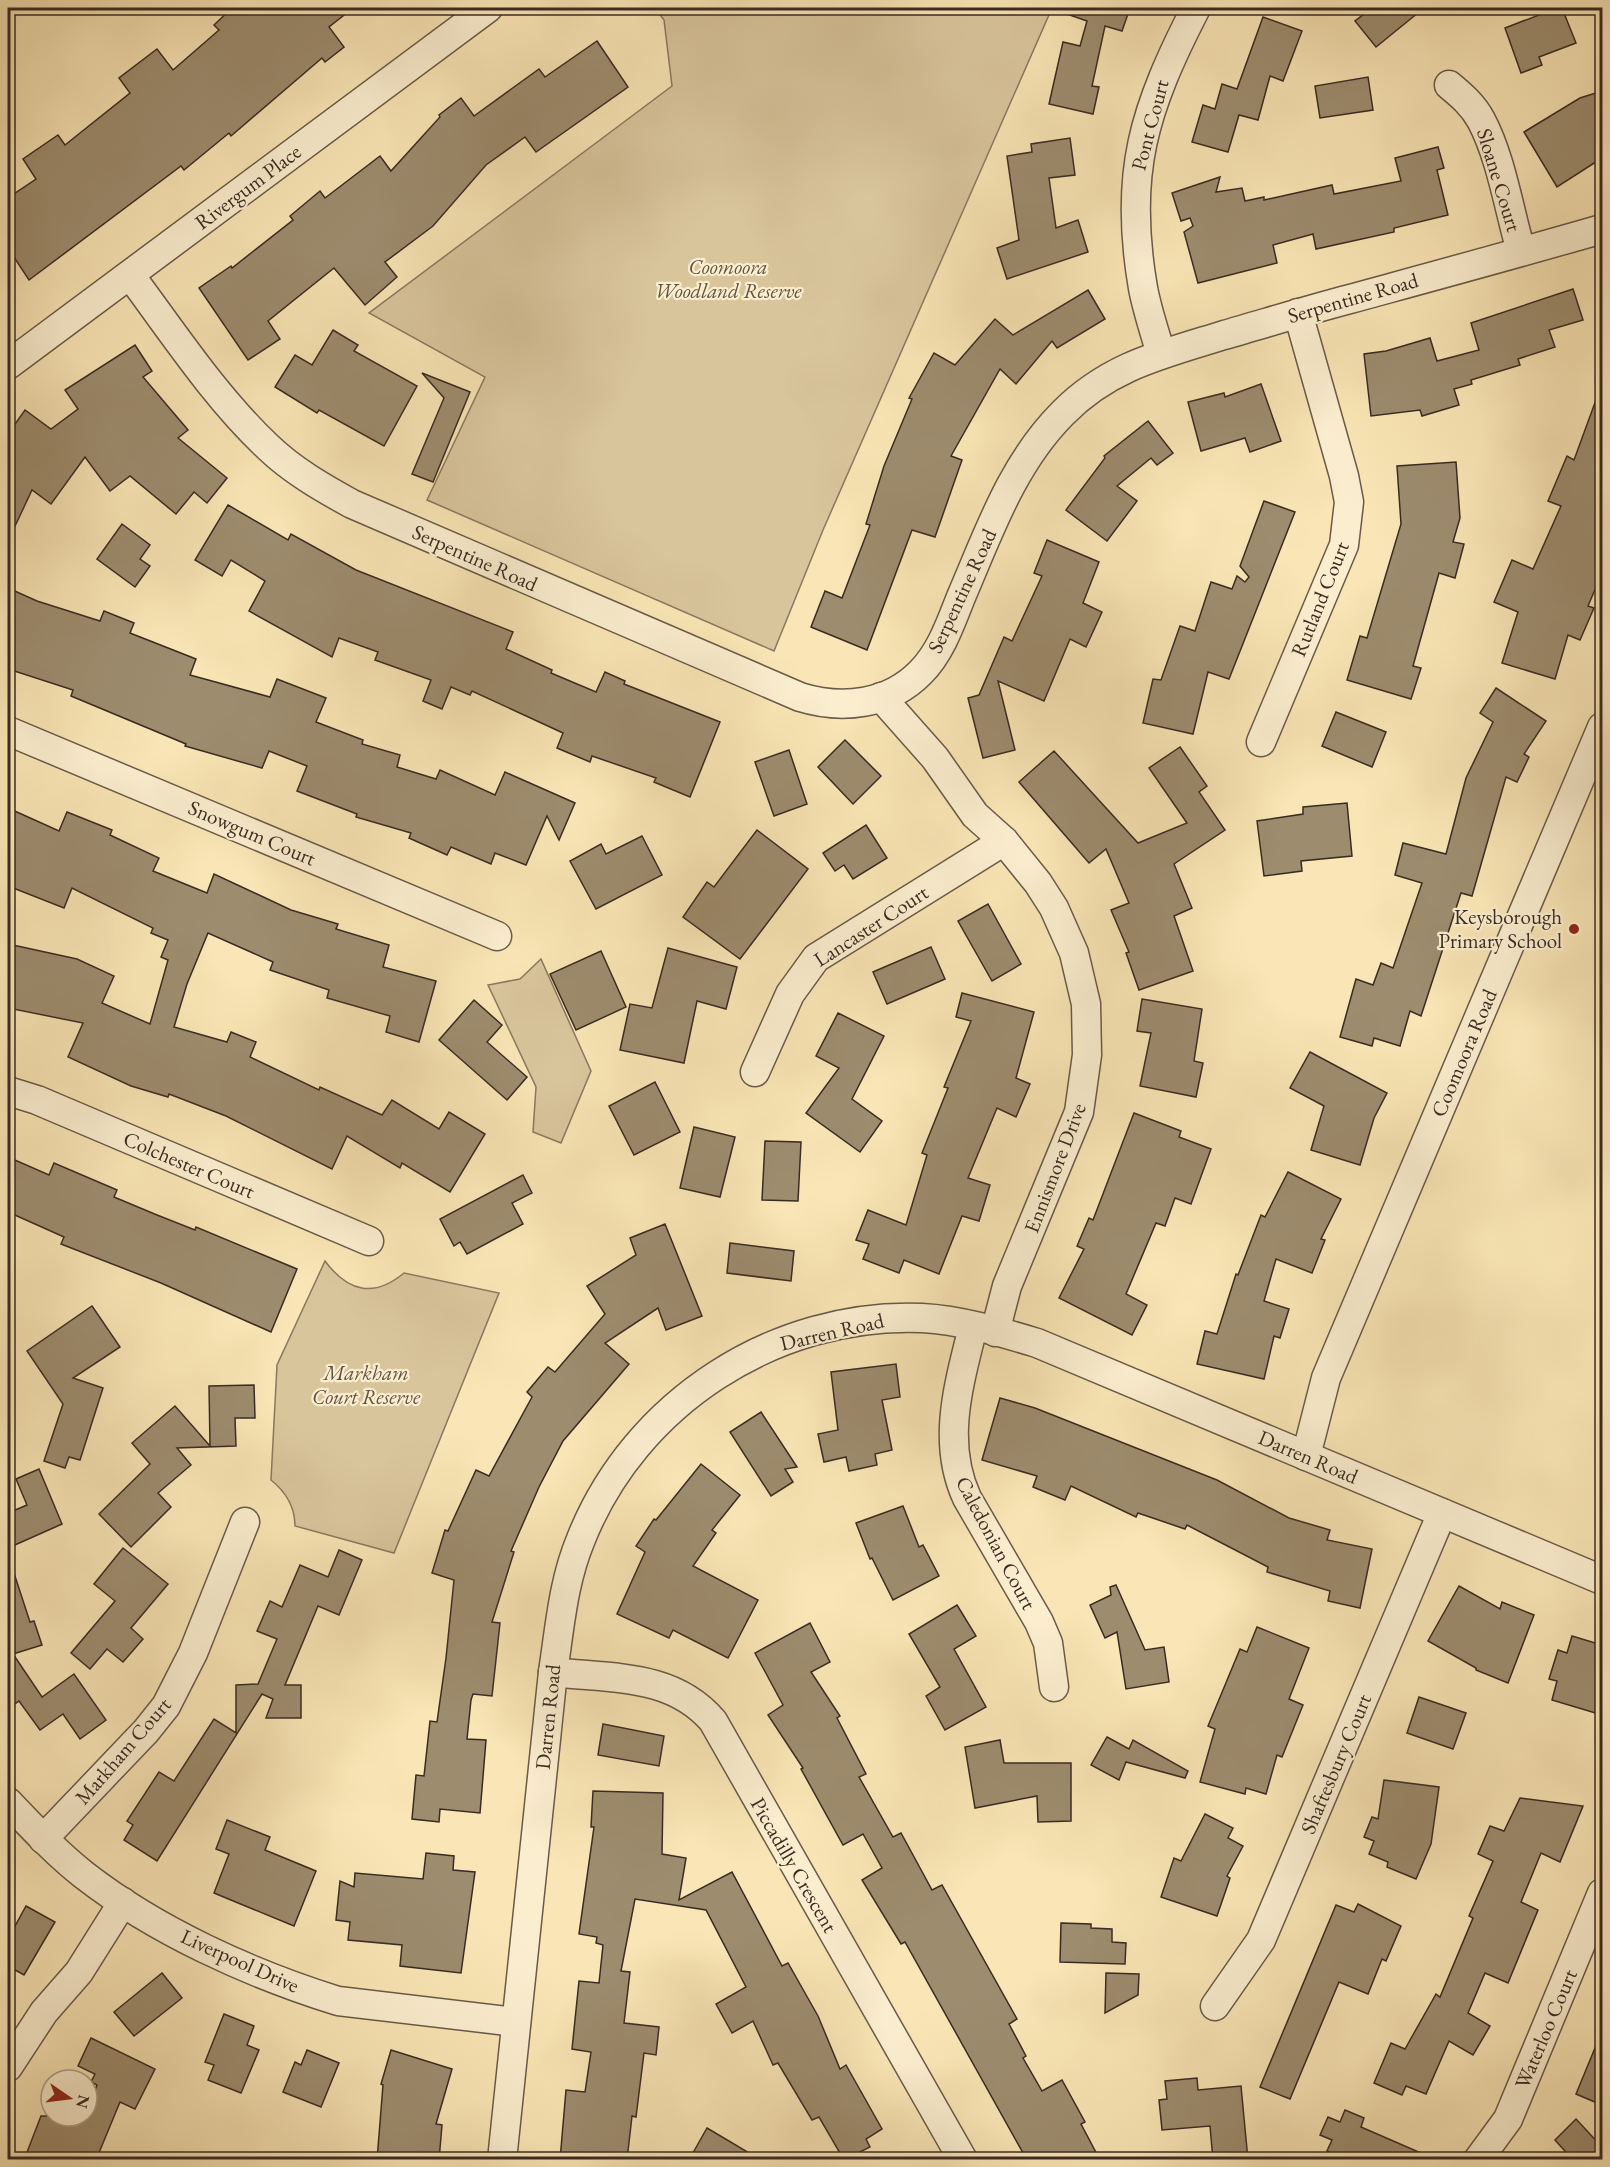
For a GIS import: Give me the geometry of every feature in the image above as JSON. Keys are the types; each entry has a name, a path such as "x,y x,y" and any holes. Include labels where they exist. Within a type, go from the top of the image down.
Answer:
{"street":[{"name":"Rivergum Place","path":"8,365 488,8"},
{"name":"Pont Court","path":"1161,354 1144,291 1138,252 1135,206 1136,168 1155,96 1166,67 1196,8"},
{"name":"Sloane Court","path":"1449,85 1470,103 1481,120 1492,146 1521,250"},
{"name":"Serpentine Road","path":"130,275 232,411 270,449 325,489 352,504 484,562 800,697 831,705 850,705 881,698 922,672 941,644 1007,490 1038,440 1089,389 1118,370 1161,354 1298,313 1602,229"},
{"name":"Rutland Court","path":"1261,742 1336,569 1348,524 1349,502 1344,476 1298,313"},
{"name":"Ennismore Drive","path":"908,683 936,758"},
{"name":"Ennismore Drive","path":"881,698 936,758 975,814 1004,842 1038,883 1054,908 1074,953 1086,1004 1088,1055 1079,1112 1007,1286 984,1329"},
{"name":"Coomoora Road","path":"1306,1456 1326,1378 1602,727"},
{"name":"Snowgum Court","path":"8,731 496,936"},
{"name":"Lancaster Court","path":"755,1072 790,994 816,958 1004,842"},
{"name":"Colchester Court","path":"8,1090 37,1100 369,1241"},
{"name":"Darren Road","path":"502,2160 553,1672 560,1614 569,1574 595,1508 620,1467 648,1431 693,1390 763,1349 819,1331 895,1318 924,1318 984,1329 1037,1343 1602,1580"},
{"name":"Caledonian Court","path":"984,1329 954,1418 954,1460 967,1498 1039,1622 1048,1643 1054,1687"},
{"name":"Coomoora Road","path":"1279,1444 1326,1378"},
{"name":"Shaftesbury Court","path":"1215,2006 1261,1940 1442,1513"},
{"name":"Markham Court","path":"43,1839 146,1731 166,1706 193,1653 245,1522"},
{"name":"Piccadilly Crescent","path":"553,1672 656,1684 691,1699 707,1714 963,2160"},
{"name":"Liverpool Drive","path":"8,1802 43,1839 84,1874 133,1909 210,1949 312,1993 338,2001 516,2022"},
{"name":"Waterloo Court","path":"1478,2160 1508,2120 1602,1893"},
{"path":"8,2067 44,2012 79,1972 118,1941 133,1909"}],"green space":[{"name":"Coomoora Woodland Reserve","path":"655,8 1052,8 823,530 774,651 427,500 485,377 369,313 672,86 664,20"},
{"path":"541,959 591,1071 561,1143 533,1132 536,1087 488,985 520,979"},
{"name":"Markham Court Reserve","path":"325,1261 343,1279 362,1288 382,1286 404,1273 499,1293 394,1553 295,1526 289,1500 271,1480 277,1365"}],"building":[{"path":"232,8 353,8 329,27 344,47 325,62 322,58 231,136 229,133 184,170 181,166 29,280 8,248 8,198 36,179 23,159 58,135 65,145 130,93 119,78 157,49 173,70 219,30 214,25"},
{"path":"1061,8 1130,8 1122,31 1105,26 1092,86 1099,87 1093,114 1049,104 1063,42 1080,46 1087,21 1061,12"},
{"path":"1372,8 1424,8 1376,47 1355,21"},
{"path":"1562,8 1576,43 1539,57 1542,65 1521,73 1505,28"},
{"path":"1263,17 1302,31 1283,81 1270,76 1258,120 1239,115 1228,152 1192,142 1203,105 1215,109 1222,84 1237,89"},
{"path":"597,41 628,87 536,152 525,137 486,165 433,226 385,262 397,277 365,305 334,268 268,321 280,339 248,360 199,288 231,266 232,268 293,220 290,216 320,191 325,198 380,156 391,171 440,117 439,115 461,98 474,116 539,69 545,77"},
{"path":"1368,77 1373,110 1320,118 1315,86"},
{"path":"1602,91 1602,158 1557,187 1524,132 1580,98"},
{"path":"1070,138 1075,175 1049,178 1056,228 1078,220 1088,252 1007,279 997,248 1019,240 1007,156 1032,152 1031,144"},
{"path":"1438,147 1444,168 1437,170 1448,215 1394,228 1394,232 1316,249 1313,234 1273,245 1277,263 1198,283 1184,232 1193,226 1190,218 1181,221 1172,193 1220,177 1216,192 1242,188 1245,201 1264,197 1264,200 1332,185 1334,194 1401,181 1395,158"},
{"path":"1573,289 1583,320 1549,330 1555,347 1518,359 1520,365 1471,380 1472,384 1454,389 1459,405 1422,416 1420,410 1371,416 1364,354 1386,351 1430,338 1437,361 1479,350 1471,323"},
{"path":"1088,290 1105,319 1057,348 1052,341 1016,384 1000,369 951,456 962,460 935,537 912,530 867,650 811,627 825,591 842,598 870,525 866,524 884,466 912,399 909,398 934,353 955,365 995,319 1013,335"},
{"path":"333,330 358,345 354,351 417,386 384,446 319,410 317,413 275,387 295,355 312,365"},
{"path":"135,345 152,371 143,377 188,430 178,438 227,478 207,503 194,492 176,514 130,476 110,491 85,457 51,504 32,490 8,541 8,434 25,410 51,429 78,409 65,390"},
{"path":"422,373 470,392 433,482 412,474 444,398"},
{"path":"1261,384 1281,441 1250,452 1245,438 1201,451 1188,402 1224,393 1225,397"},
{"path":"1600,389 1602,389 1602,573 1588,606 1594,608 1580,640 1568,635 1555,679 1502,663 1518,612 1494,602 1512,560 1533,569 1561,506 1548,501 1567,456 1574,460"},
{"path":"1148,421 1173,453 1157,465 1151,458 1117,486 1137,501 1107,541 1066,510 1105,458 1104,456"},
{"path":"1456,462 1460,518 1453,542 1464,544 1455,578 1439,573 1413,666 1421,668 1411,699 1347,680 1360,636 1367,638 1401,524 1397,466"},
{"path":"1264,501 1295,512 1229,679 1208,672 1193,734 1143,723 1153,679 1161,680 1180,626 1195,631 1211,582 1232,589 1237,576 1245,582 1249,577 1240,566"},
{"path":"228,505 288,540 291,534 356,570 513,632 506,649 552,670 551,673 596,692 605,672 625,681 624,684 720,722 690,797 654,782 656,778 592,756 590,762 557,748 563,733 472,691 470,695 451,687 442,709 423,701 431,680 375,660 378,652 339,638 332,657 249,611 265,581 231,560 222,576 195,560"},
{"path":"122,524 150,545 140,559 150,566 135,587 97,559"},
{"path":"1047,540 1099,562 1083,603 1102,612 1086,647 1070,639 1044,701 998,681 1015,750 983,758 968,698 979,695 1004,637 1012,641 1042,576 1034,573"},
{"path":"8,588 37,601 100,621 104,611 134,623 130,633 196,659 190,675 270,697 277,679 326,698 316,722 363,740 362,744 400,755 397,767 436,779 440,770 495,795 505,772 575,803 559,840 547,816 526,865 495,853 491,864 451,847 447,855 409,838 411,833 356,817 357,814 297,791 307,766 269,751 262,768 185,746 186,744 71,696 73,690 8,669"},
{"path":"1496,688 1546,721 1524,754 1529,757 1517,782 1506,777 1472,896 1461,893 1421,1016 1410,1011 1400,1046 1374,1038 1372,1046 1340,1037 1356,979 1373,985 1381,963 1393,968 1422,883 1395,875 1403,843 1446,854 1466,778 1493,722 1480,713"},
{"path":"1336,712 1386,732 1372,767 1322,746"},
{"path":"845,740 881,776 853,804 818,767"},
{"path":"1180,747 1207,786 1199,792 1225,830 1174,864 1192,908 1174,916 1193,971 1139,990 1126,953 1129,952 1111,910 1129,903 1106,849 1089,863 1019,782 1054,751 1138,843 1187,823 1149,768"},
{"path":"789,750 807,804 774,816 755,762"},
{"path":"1347,803 1352,856 1301,861 1302,871 1264,876 1257,821 1303,814 1303,807"},
{"path":"8,808 59,831 67,812 112,830 110,835 159,858 153,871 207,893 214,874 291,910 338,924 336,929 389,945 383,967 436,981 419,1042 386,1032 390,1016 327,998 329,990 270,970 273,962 208,933 187,984 174,1027 227,1042 231,1032 256,1042 250,1057 319,1090 320,1087 382,1115 392,1100 439,1129 449,1112 485,1134 450,1192 402,1163 400,1168 347,1136 332,1169 226,1116 169,1094 168,1097 131,1086 68,1057 83,1023 8,1008 8,944 77,959 114,976 102,1003 150,1024 168,960 161,957 168,940 151,933 153,928 72,888 64,908 8,886"},
{"path":"866,825 887,858 853,879 844,865 835,871 823,853"},
{"path":"757,830 808,869 740,959 683,917 707,882 714,887"},
{"path":"642,836 662,875 596,909 570,861 601,844 606,854"},
{"path":"988,904 1021,964 992,981 958,921"},
{"path":"931,947 945,979 887,1004 873,972"},
{"path":"668,948 737,967 726,1009 697,1001 684,1063 620,1050 630,1004 652,1008"},
{"path":"601,951 626,1007 576,1030 550,974"},
{"path":"962,993 1034,1012 1016,1078 1030,1084 1016,1117 997,1108 968,1178 990,1185 979,1221 962,1216 939,1274 904,1260 899,1273 863,1259 869,1244 856,1240 868,1210 906,1225 927,1155 922,1153 948,1088 944,1087 971,1021 956,1017"},
{"path":"1142,999 1202,1009 1194,1061 1203,1063 1196,1097 1140,1086 1151,1033 1137,1031"},
{"path":"474,1000 502,1025 487,1042 527,1077 507,1100 439,1040"},
{"path":"838,1013 884,1036 852,1099 882,1121 860,1152 806,1113 839,1068 816,1056"},
{"path":"1310,1052 1387,1093 1374,1118 1360,1165 1311,1150 1324,1106 1290,1088"},
{"path":"655,1082 680,1132 634,1155 609,1106"},
{"path":"1134,1113 1181,1131 1179,1137 1211,1149 1191,1204 1175,1198 1165,1226 1156,1223 1126,1294 1147,1305 1132,1335 1059,1298 1084,1249 1077,1246 1089,1218 1093,1220"},
{"path":"694,1127 735,1137 720,1197 680,1188"},
{"path":"765,1141 801,1142 798,1201 762,1200"},
{"path":"8,1157 49,1175 54,1163 117,1190 114,1197 195,1230 196,1227 297,1269 271,1332 161,1283 61,1244 64,1237 8,1212"},
{"path":"1288,1172 1341,1199 1321,1239 1325,1240 1312,1273 1276,1259 1264,1301 1289,1309 1280,1338 1274,1336 1264,1379 1197,1364 1205,1331 1217,1334 1236,1274 1238,1275 1261,1215 1265,1217"},
{"path":"523,1175 532,1193 512,1203 523,1224 467,1254 460,1242 454,1246 440,1219"},
{"path":"665,1224 702,1316 666,1330 658,1308 605,1343 629,1364 563,1441 539,1487 511,1551 514,1552 492,1622 500,1623 492,1696 473,1694 471,1700 467,1739 486,1740 480,1813 440,1809 439,1822 412,1819 416,1775 424,1776 430,1721 437,1722 446,1658 454,1580 432,1573 445,1530 448,1531 476,1470 489,1476 532,1397 527,1392 548,1367 555,1372 605,1314 587,1286 636,1255 630,1238"},
{"path":"730,1243 794,1251 791,1281 727,1273"},
{"path":"92,1306 120,1347 73,1378 103,1388 80,1460 69,1457 65,1468 44,1461 63,1404 27,1351"},
{"path":"896,1364 900,1397 882,1400 892,1450 875,1454 877,1465 849,1471 846,1457 824,1462 818,1434 838,1430 831,1372"},
{"path":"254,1385 255,1418 235,1418 236,1446 177,1448 191,1465 158,1493 171,1507 131,1547 99,1514 150,1464 132,1443 175,1406 210,1446 209,1386"},
{"path":"1000,1398 1035,1408 1217,1480 1289,1518 1330,1530 1327,1540 1372,1549 1360,1608 1328,1601 1330,1591 1267,1572 1268,1567 1187,1525 1185,1529 1138,1513 1136,1517 1071,1486 1065,1500 1033,1487 1037,1476 982,1460"},
{"path":"761,1412 797,1467 785,1469 793,1482 771,1496 730,1432"},
{"path":"701,1464 740,1495 712,1530 716,1533 693,1566 758,1600 728,1658 673,1630 669,1638 617,1614 645,1552 636,1546 654,1519 656,1520"},
{"path":"39,1469 62,1524 8,1548 8,1513 27,1505 16,1479"},
{"path":"903,1506 919,1547 923,1545 939,1576 893,1600 872,1558 870,1559 856,1523"},
{"path":"123,1548 168,1584 131,1628 143,1639 123,1662 107,1649 90,1669 71,1653 115,1601 94,1584"},
{"path":"339,1550 362,1560 339,1615 318,1606 285,1685 301,1685 301,1718 266,1718 273,1699 262,1694 157,1861 124,1840 133,1825 127,1821 159,1772 174,1781 214,1719 236,1733 236,1685 258,1684 277,1639 257,1631 270,1601 282,1607 300,1565 328,1577"},
{"path":"12,1567 30,1622 34,1621 42,1645 13,1654 42,1697 74,1674 106,1720 80,1739 63,1714 40,1730 19,1701 8,1709 8,1568"},
{"path":"1116,1585 1145,1650 1164,1647 1169,1682 1126,1689 1117,1632 1105,1638 1090,1605 1111,1595 1110,1587"},
{"path":"1459,1586 1500,1609 1502,1602 1534,1615 1508,1683 1476,1670 1428,1641"},
{"path":"957,1605 976,1636 954,1649 986,1707 945,1730 926,1696 940,1687 909,1634"},
{"path":"810,1623 830,1662 811,1672 840,1716 837,1718 866,1774 859,1777 893,1837 901,1833 932,1890 942,1885 1017,2019 1009,2024 1026,2056 1023,2058 1042,2091 1062,2080 1085,2122 1081,2124 1100,2160 1027,2160 905,1942 901,1944 862,1880 882,1868 863,1834 843,1845 801,1769 803,1768 768,1715 783,1705 755,1653"},
{"path":"1257,1627 1309,1648 1289,1699 1303,1705 1282,1757 1277,1755 1266,1794 1246,1788 1245,1794 1200,1782 1215,1729 1208,1726 1240,1649 1247,1652"},
{"path":"1572,1636 1602,1645 1602,1715 1552,1700 1557,1681 1549,1679 1558,1650 1567,1653"},
{"path":"1419,1697 1466,1713 1453,1749 1407,1733"},
{"path":"603,1724 664,1736 659,1766 598,1755"},
{"path":"1107,1737 1129,1749 1133,1740 1188,1771 1185,1778 1126,1762 1119,1780 1091,1765"},
{"path":"1000,1740 1004,1763 1071,1763 1071,1821 1038,1822 1037,1796 975,1808 965,1747"},
{"path":"1384,1780 1439,1787 1431,1844 1416,1879 1387,1867 1388,1862 1369,1854 1374,1841 1364,1837 1372,1817 1378,1819"},
{"path":"593,1791 663,1793 662,1854 686,1858 679,1900 732,1872 782,1966 788,1963 818,2016 840,2069 846,2065 882,2129 866,2139 870,2147 844,2160 819,2117 812,2120 778,2063 773,2065 753,2021 732,2033 716,2004 746,1987 706,1910 635,1899 621,1971 630,1972 624,2023 659,2027 656,2055 644,2053 636,2117 632,2116 627,2160 560,2160 566,2090 585,2092 591,2052 572,2049 579,1981 599,1983 603,1945 596,1943 597,1937 579,1934 594,1827 591,1827"},
{"path":"1520,1798 1583,1806 1560,1862 1541,1853 1521,1902 1538,1910 1508,1983 1485,1973 1468,2013 1490,2026 1473,2055 1449,2041 1426,2094 1406,2086 1402,2095 1374,2083 1391,2043 1405,2049 1436,1994 1440,1997 1473,1918 1469,1916 1493,1861 1478,1854 1490,1826 1504,1831"},
{"path":"1205,1814 1233,1828 1228,1838 1243,1846 1227,1876 1230,1878 1217,1916 1161,1897 1174,1858 1181,1861"},
{"path":"227,1820 270,1837 265,1850 316,1871 294,1926 214,1893 229,1854 216,1849"},
{"path":"426,1853 454,1856 453,1870 475,1872 461,1973 400,1966 402,1945 348,1940 350,1922 336,1920 340,1881 354,1887 355,1873 423,1879"},
{"path":"1358,1904 1401,1926 1386,1961 1382,1959 1368,1994 1339,1982 1290,2099 1260,2087 1336,1905 1354,1912"},
{"path":"26,1906 55,1922 24,1975 8,1966 8,1939"},
{"path":"1061,1923 1091,1924 1091,1928 1112,1929 1112,1942 1126,1943 1125,1964 1060,1962"},
{"path":"162,1973 182,1998 134,2036 114,2012"},
{"path":"1106,1973 1139,1974 1138,1995 1105,2013"},
{"path":"224,2014 254,2026 247,2045 259,2050 241,2093 208,2080 214,2065 205,2062"},
{"path":"1602,2031 1602,2105 1576,2094"},
{"path":"91,2038 155,2069 135,2109 120,2102 96,2160 24,2160 39,2121 39,2128 99,2128 99,2068 78,2066"},
{"path":"307,2050 339,2063 321,2107 283,2092 295,2062 301,2065"},
{"path":"391,2050 452,2069 436,2124 442,2125 439,2160 377,2160 383,2085 381,2084"},
{"path":"1197,2078 1198,2090 1241,2086 1248,2160 1213,2160 1210,2126 1162,2130 1159,2100 1167,2099 1165,2081"},
{"path":"1345,2110 1364,2118 1361,2127 1437,2160 1346,2160 1327,2151 1332,2140 1320,2135 1328,2117 1340,2122"},
{"path":"1576,2119 1602,2147 1602,2160 1573,2160 1555,2140"},
{"path":"707,2128 761,2160 689,2160"}],"place":[{"name":"Keysborough Primary School","path":"1574,929"}]}
